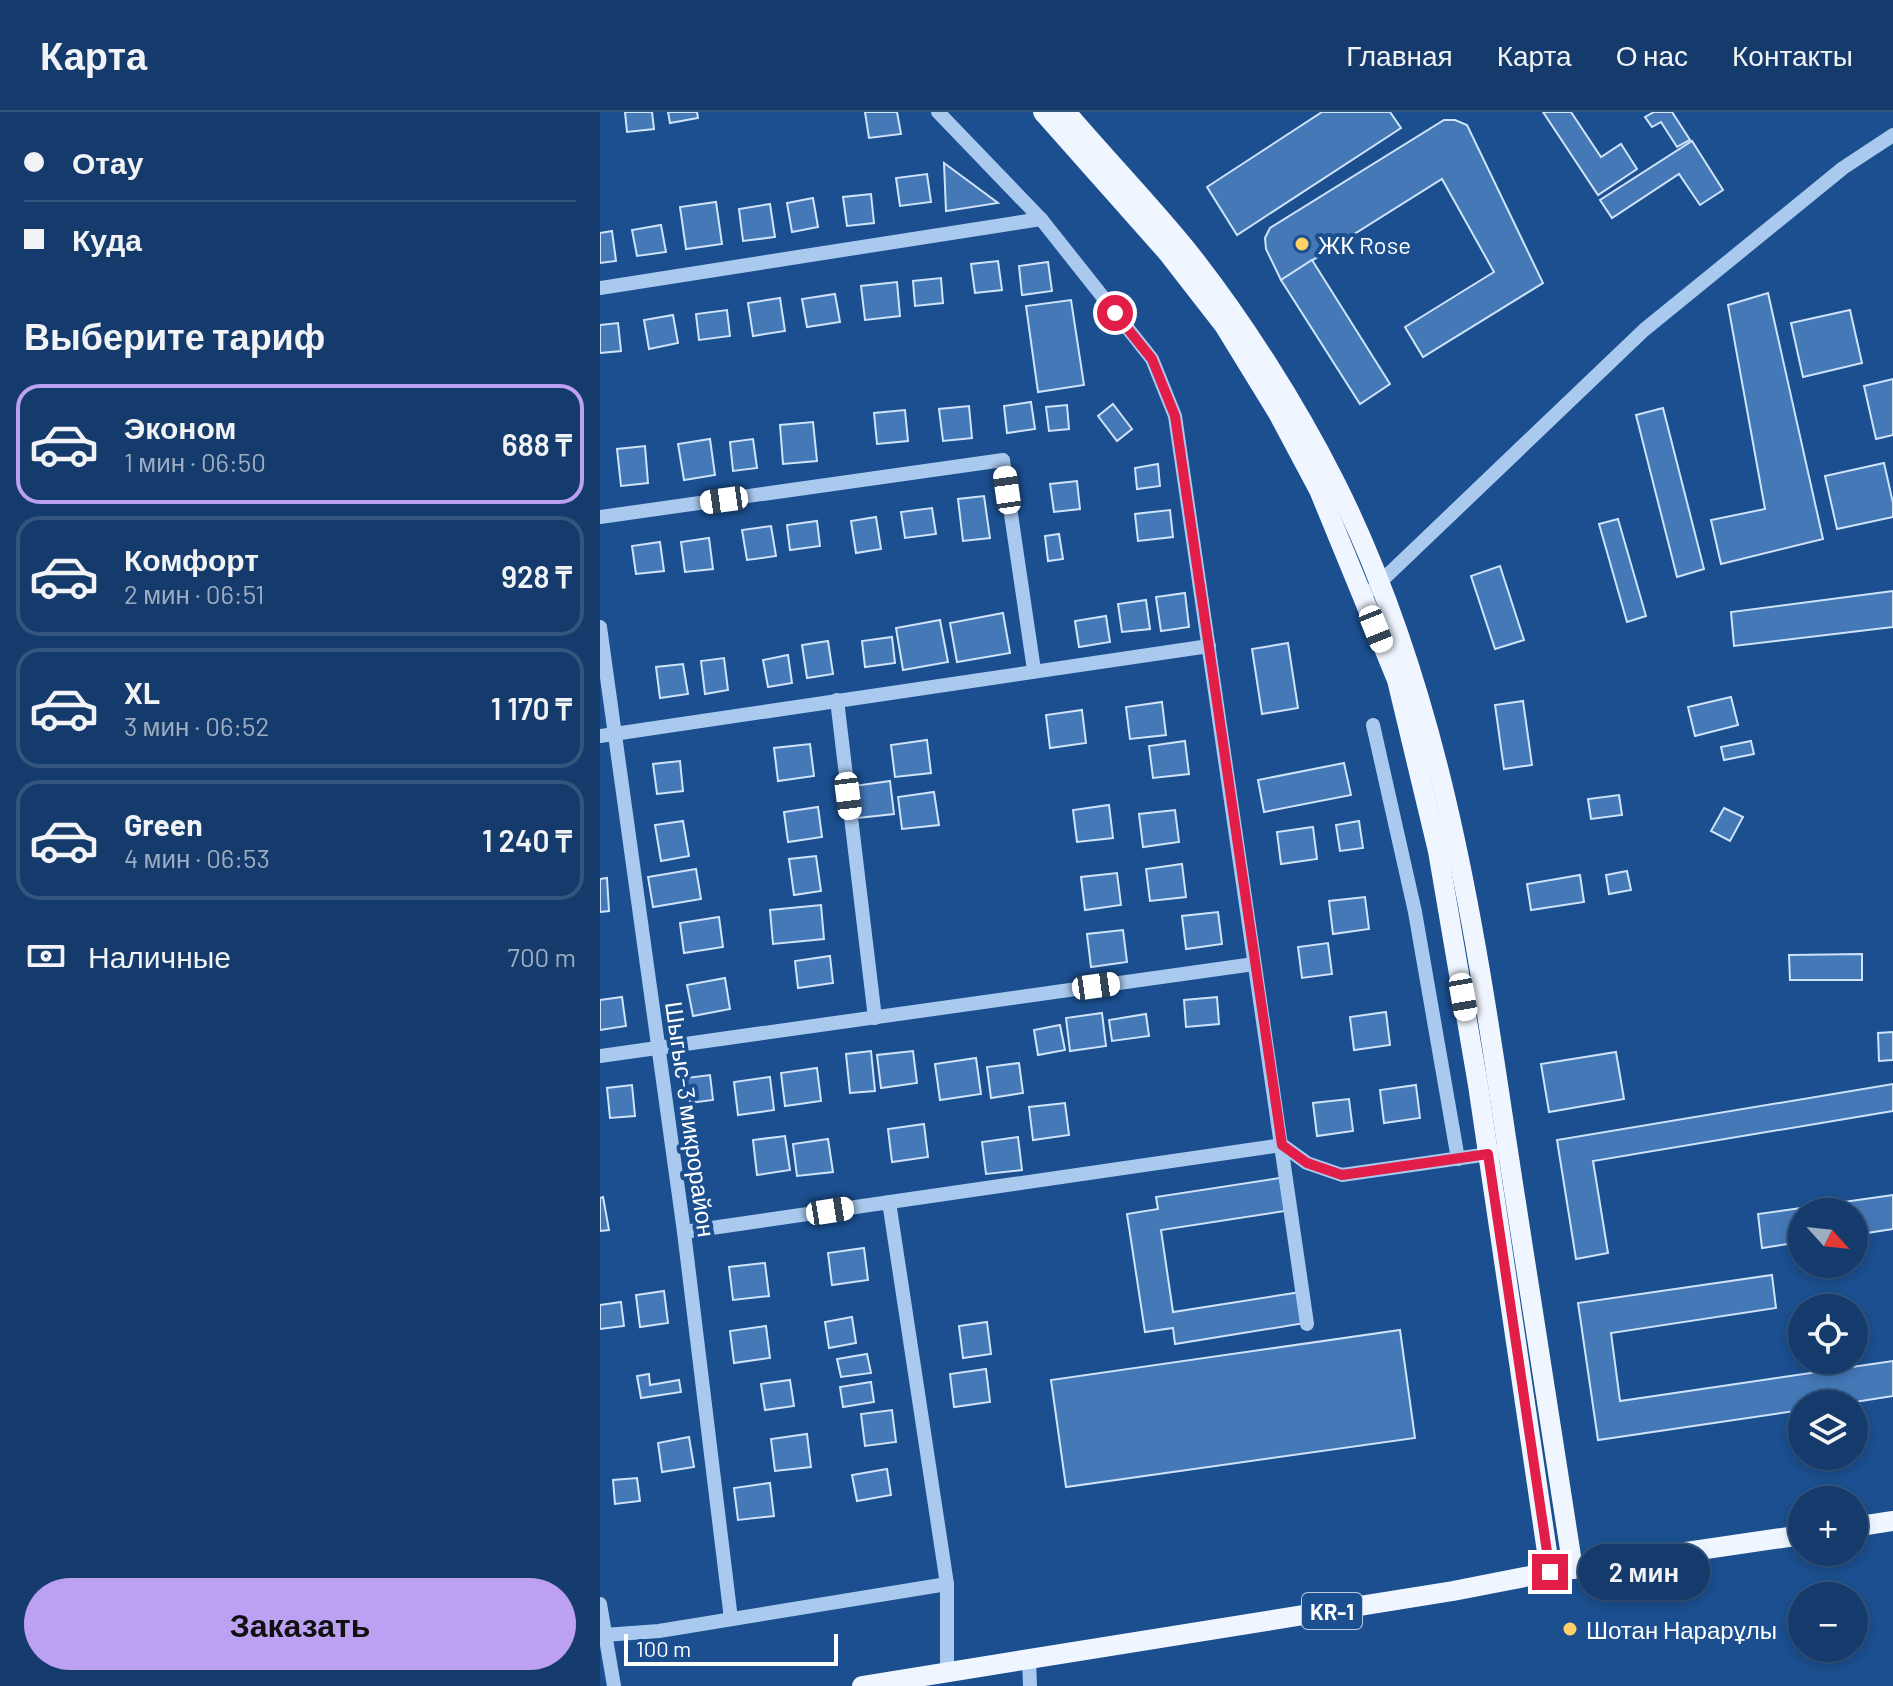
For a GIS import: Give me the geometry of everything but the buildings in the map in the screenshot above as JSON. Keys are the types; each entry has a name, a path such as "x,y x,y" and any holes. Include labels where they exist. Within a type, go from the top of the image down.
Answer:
{"main road":[{"path":"1043,112 1168,253 1224,325 1278,413 1371,590"},
{"path":"1066,112 1184,246 1231,307 1335,482 1397,680 1438,851 1498,1152 1573,1569"},
{"path":"1498,1152 1550,1572"},
{"path":"1868,1525 1893,1521"},
{"name":"KR-1","path":"862,1686 1453,1591 1550,1572 1788,1537"}],"street":[{"path":"938,112 1041,219 1152,359 1175,416 1307,1324"},
{"path":"1371,590 1644,330 1843,168 1893,135"},
{"path":"600,288 1041,219"},
{"path":"600,517 1003,460 1034,670"},
{"name":"Шыгыс-3 микрорайон","path":"600,627 608,735 659,1048 731,1619"},
{"path":"608,735 1209,646"},
{"path":"837,700 875,1018"},
{"path":"1373,725 1415,912 1458,1159"},
{"path":"600,1056 1254,964"},
{"path":"684,1232 1282,1145 1307,1163 1342,1175 1498,1152"},
{"path":"889,1202 947,1584 947,1672"},
{"path":"602,1634 659,1631 947,1584"},
{"path":"600,1604 602,1634 614,1686"},
{"path":"1029,1659 1030,1686"}],"place":[{"name":"ЖК Rose","path":"1302,244"},
{"name":"Шотан Нарарұлы","path":"1570,1629"}],"route":[{"path":"1115,313 1152,359 1175,416 1282,1145 1307,1163 1342,1175 1488,1154 1550,1572"}]}
